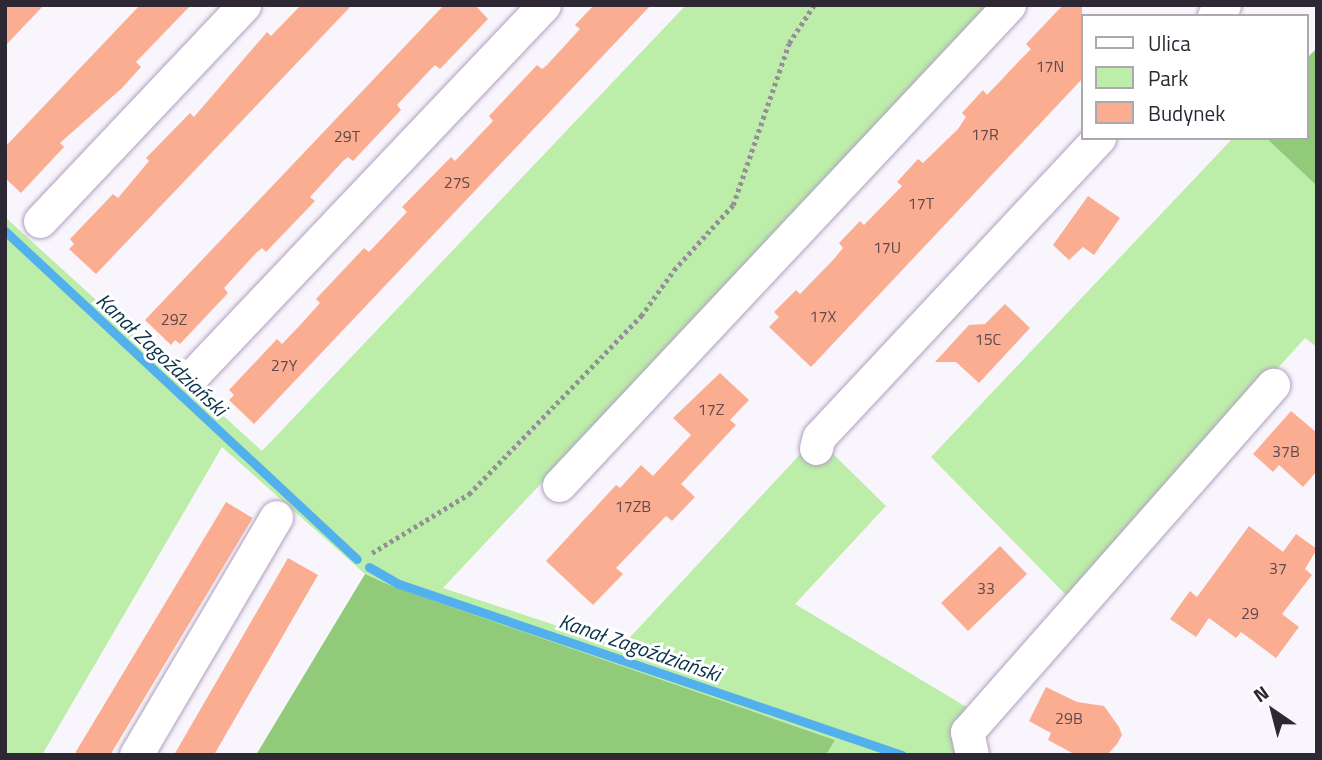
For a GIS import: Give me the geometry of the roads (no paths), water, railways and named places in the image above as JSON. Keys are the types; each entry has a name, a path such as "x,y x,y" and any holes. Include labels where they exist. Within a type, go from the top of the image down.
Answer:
{"street":[{"path":"40,220 244,5"},
{"path":"195,373 544,5"},
{"path":"559,485 1010,5"},
{"path":"816,449 819,437 1097,140"},
{"path":"972,755 967,732 1273,385"},
{"path":"136,755 276,517"}],"waterway":[{"name":"Kanał Zagoździański","path":"5,231 357,559"},
{"name":"Kanał Zagoździański","path":"369,567 399,584 902,755"}]}
